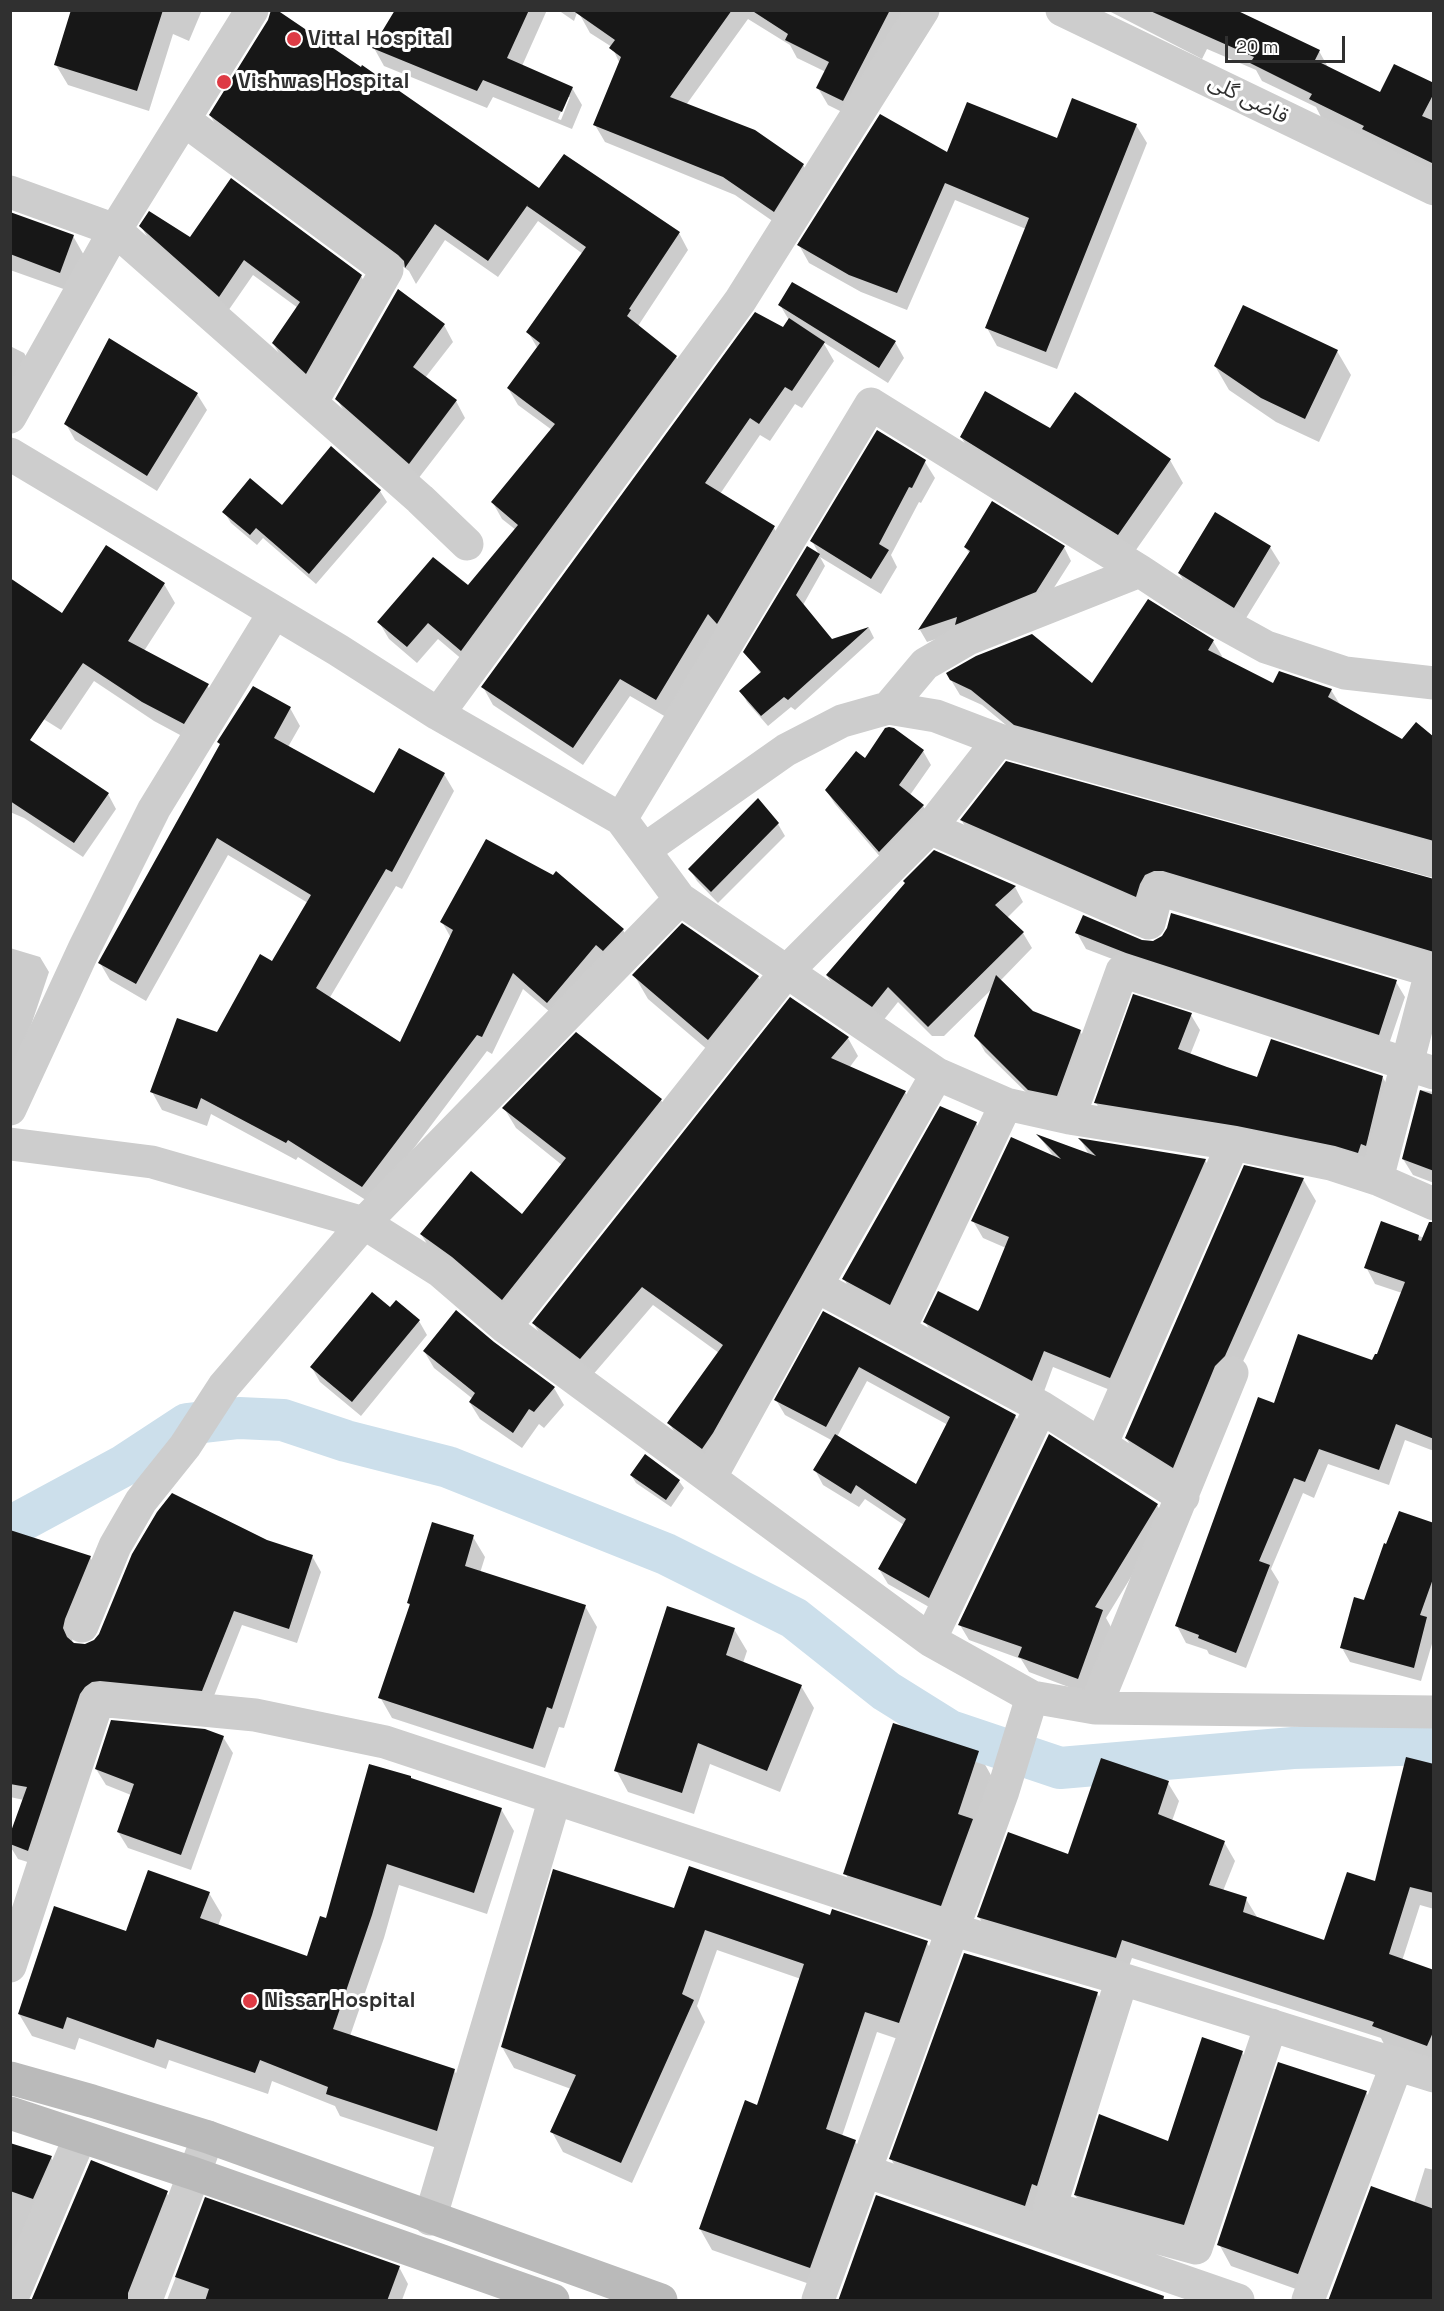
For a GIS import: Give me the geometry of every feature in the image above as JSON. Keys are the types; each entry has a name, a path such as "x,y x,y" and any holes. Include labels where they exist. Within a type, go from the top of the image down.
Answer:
{"main road":[{"path":"10,2078 208,2137 661,2301"},
{"path":"10,2113 195,2174 554,2301"}],"street":[{"path":"10,417 115,230 252,10"},
{"path":"438,714 740,301 923,10"},
{"name":"قاضی گلی","path":"1062,10 1434,189"},
{"path":"184,120 387,270 311,404"},
{"path":"10,192 115,230 420,499 467,544"},
{"path":"621,819 871,404 1199,610 1266,647 1345,673 1434,683"},
{"path":"10,454 338,650 438,714 621,819 680,899 937,1074 1006,1104 1069,1118 1233,1144 1331,1164 1377,1179 1434,1204"},
{"path":"888,708 925,664 968,639 1140,571"},
{"path":"10,1109 84,949 154,809 274,613"},
{"path":"644,850 786,750 842,721 888,708 936,716 999,740 1434,861"},
{"path":"505,1328 787,971 930,828 999,740"},
{"path":"930,828 1149,923 1158,889 1432,972 1420,1068 1377,1179"},
{"path":"82,1626 116,1546 136,1510 185,1446 224,1386 364,1223 680,899"},
{"path":"1069,1118 1122,972 1420,1068"},
{"path":"710,1478 937,1074"},
{"path":"899,1330 1006,1104"},
{"path":"10,1144 152,1162 364,1223 440,1271 505,1328 930,1640 1028,1709 1433,1709"},
{"path":"1101,1445 1233,1144"},
{"path":"816,1286 1041,1407 1183,1497"},
{"path":"1095,1708 1232,1373"},
{"path":"930,1640 1041,1407"},
{"path":"10,1966 98,1700 255,1715 385,1742 954,1930 1122,1979 1434,2076"},
{"path":"818,2301 954,1930 1003,1791 1028,1709"},
{"path":"430,2219 555,1798"},
{"path":"1122,1979 1050,2208 1196,2248 1271,2025"},
{"path":"1308,2301 1397,2064"},
{"path":"11,2301 80,2137"},
{"path":"146,2301 208,2137"},
{"path":"865,2171 1238,2301"}],"building":[{"path":"71,10 163,10 137,91 54,65"},
{"path":"271,10 277,10 361,67 362,65 539,188 564,154 680,232 629,309 631,310 627,316 677,356 461,651 428,623 407,647 377,622 433,557 468,585 518,525 491,502 555,424 507,388 540,343 526,332 586,247 527,206 529,203 488,261 435,224 405,268 404,261 398,255 209,115 268,20"},
{"path":"395,10 529,10 507,58 573,87 562,112 483,80 477,91 372,48"},
{"path":"572,10 732,10 670,97 755,130 804,164 774,212 723,177 593,125 621,57 609,48 615,40"},
{"path":"751,10 890,10 843,101 816,88 829,62 785,40 788,34"},
{"path":"1148,10 1236,10 1320,50 1315,60 1380,92 1394,64 1434,83 1434,93 1422,116 1434,121 1434,164 1362,129 1364,126 1309,99 1312,94 1250,63 1254,57"},
{"path":"1072,98 1137,124 1046,352 985,328 1029,218 945,183 897,293 849,275 797,245 880,114 947,152 967,102 1057,138"},
{"path":"231,178 362,275 306,374 272,343 300,302 244,260 219,297 139,226 149,211 190,237"},
{"path":"10,212 74,235 60,273 10,254"},
{"path":"792,282 896,341 879,368 778,305"},
{"path":"398,289 445,324 413,367 457,400 409,464 335,399"},
{"path":"1243,305 1338,350 1305,419 1261,398 1214,366"},
{"path":"755,312 783,327 789,318 825,342 792,391 785,387 759,424 750,418 705,483 775,526 717,624 708,614 656,700 620,679 573,748 481,687"},
{"path":"109,338 198,393 147,476 64,424"},
{"path":"985,391 1050,428 1075,392 1171,459 1118,535 960,437"},
{"path":"877,430 926,460 879,544 889,550 871,579 810,541"},
{"path":"331,446 381,490 309,574 256,528 250,535 222,512 250,478 282,505"},
{"path":"992,501 1065,546 1036,592 955,625 957,617 918,630 970,551 964,547"},
{"path":"1215,512 1271,546 1234,608 1178,573"},
{"path":"106,545 165,583 128,641 209,684 184,724 142,702 83,663 30,740 109,793 74,843 10,801 10,578 62,613"},
{"path":"807,546 820,554 796,595 832,639 869,627 788,700 784,697 761,716 739,691 761,672 743,652"},
{"path":"1148,599 1214,640 1208,650 1273,683 1279,671 1332,689 1328,697 1402,739 1416,722 1434,737 1434,841 1014,725 971,690 950,680 946,673 976,656 1032,634 1092,683"},
{"path":"253,686 291,707 274,738 374,793 399,748 445,773 392,872 386,869 316,988 400,1042 453,930 440,922 486,839 553,875 556,871 624,929 603,951 596,945 547,1003 513,973 482,1037 477,1035 362,1187 288,1140 286,1143 201,1098 197,1109 150,1092 177,1018 217,1032 260,954 272,961 311,895 217,838 136,984 98,963 220,744 217,742"},
{"path":"885,728 894,728 924,750 899,785 924,805 879,852 825,790 856,751 865,758"},
{"path":"1006,761 1434,879 1434,952 1163,871 1154,871 1145,875 1136,897 960,820"},
{"path":"758,798 779,823 711,892 688,869"},
{"path":"934,850 1016,886 995,905 1024,932 928,1027 888,987 872,1007 826,975 905,883 903,881"},
{"path":"1171,913 1397,980 1379,1035 1126,953 1075,933 1083,915 1142,940 1153,941 1162,936"},
{"path":"682,923 759,976 708,1040 632,975"},
{"path":"996,975 1033,1011 1081,1030 1057,1096 1028,1090 974,1036"},
{"path":"1133,994 1192,1013 1178,1049 1257,1077 1271,1039 1383,1076 1366,1146 1361,1144 1358,1153 1335,1146 1237,1126 1094,1103"},
{"path":"790,997 849,1037 831,1058 906,1091 702,1449 667,1423 723,1345 642,1287 580,1359 532,1323"},
{"path":"576,1032 662,1099 502,1300 452,1257 420,1234 471,1171 522,1214 566,1158 502,1108"},
{"path":"1420,1090 1434,1095 1434,1171 1402,1159"},
{"path":"940,1106 977,1122 890,1305 842,1279"},
{"path":"1036,1134 1096,1156 1078,1138 1206,1159 1110,1378 1044,1351 1032,1381 923,1322 938,1291 978,1311 980,1308 1009,1237 971,1221 1011,1137 1061,1159"},
{"path":"1244,1165 1304,1178 1225,1356 1215,1366 1173,1468 1125,1438"},
{"path":"1381,1221 1419,1235 1418,1240 1421,1241 1429,1222 1434,1222 1434,1439 1396,1424 1379,1470 1319,1449 1305,1482 1294,1478 1259,1561 1270,1565 1236,1653 1175,1626 1258,1397 1274,1403 1298,1334 1372,1360 1377,1354 1405,1282 1364,1268"},
{"path":"372,1292 390,1307 396,1300 420,1320 352,1402 310,1367"},
{"path":"456,1310 494,1342 555,1387 534,1412 529,1409 513,1433 469,1402 475,1393 423,1351"},
{"path":"823,1311 1016,1415 929,1598 878,1569 906,1519 856,1485 851,1494 813,1470 835,1434 916,1484 950,1417 859,1367 826,1427 774,1400"},
{"path":"1049,1434 1158,1504 1095,1607 1103,1610 1078,1679 1018,1657 1022,1647 958,1625"},
{"path":"645,1454 680,1480 666,1500 630,1475"},
{"path":"172,1493 267,1540 313,1555 289,1629 234,1611 202,1691 100,1681 92,1682 85,1687 80,1694 28,1851 10,1844 10,1834 27,1787 10,1784 10,1530 91,1556 63,1628 67,1637 74,1643 85,1644 94,1640 99,1634 132,1554 157,1512"},
{"path":"1399,1511 1434,1523 1434,1576 1420,1615 1427,1617 1414,1668 1340,1648 1354,1597 1364,1600 1384,1543 1386,1544"},
{"path":"432,1522 474,1535 465,1566 586,1605 552,1709 547,1707 533,1749 378,1698 410,1604 407,1603"},
{"path":"667,1606 735,1628 726,1655 802,1685 767,1771 698,1743 682,1793 614,1771"},
{"path":"111,1720 205,1729 224,1736 181,1855 117,1832 134,1784 95,1769"},
{"path":"893,1723 979,1751 958,1814 973,1819 941,1906 843,1874"},
{"path":"1406,1757 1434,1764 1434,1893 1410,1887 1389,1954 1434,1970 1434,2030 1427,2046 1372,2026 1374,2022 1122,1940 1116,1958 977,1917 1008,1832 1068,1854 1101,1758 1169,1781 1158,1814 1225,1841 1209,1885 1247,1897 1243,1912 1324,1940 1347,1872 1375,1881"},
{"path":"369,1764 502,1808 474,1893 387,1864 333,2029 455,2069 437,2131 326,2094 328,2087 260,2060 255,2073 157,2039 154,2048 67,2017 63,2029 18,2014 54,1906 126,1931 148,1870 210,1892 200,1918 307,1956 320,1916 326,1918"},
{"path":"689,1866 830,1915 832,1909 928,1941 899,2023 865,2012 826,2129 856,2140 810,2268 699,2229 745,2100 757,2105 804,1964 705,1930 682,1994 694,2000 621,2163 550,2132 576,2075 501,2047 553,1869 674,1908"},
{"path":"964,1953 1098,1992 1037,2186 1032,2184 1025,2206 889,2159"},
{"path":"1202,2037 1243,2051 1184,2225 1074,2195 1099,2114 1168,2141"},
{"path":"1278,2062 1367,2091 1298,2274 1217,2245"},
{"path":"10,2143 52,2156 33,2199 10,2191"},
{"path":"91,2160 168,2191 128,2293 128,2301 31,2301"},
{"path":"1371,2186 1434,2209 1434,2301 1328,2301"},
{"path":"876,2195 1164,2296 1163,2301 838,2301"},
{"path":"205,2197 400,2266 387,2301 205,2301 209,2289 175,2277"}],"waterway":[{"path":"10,1527 123,1466 187,1424 239,1418 283,1420 346,1441 448,1467 666,1554 794,1618 886,1691 950,1731 1060,1768 1293,1748 1434,1744"}],"place":[{"name":"Vittal Hospital","path":"294,39"},
{"name":"Vishwas Hospital","path":"224,82"},
{"name":"Nissar Hospital","path":"250,2001"}]}
